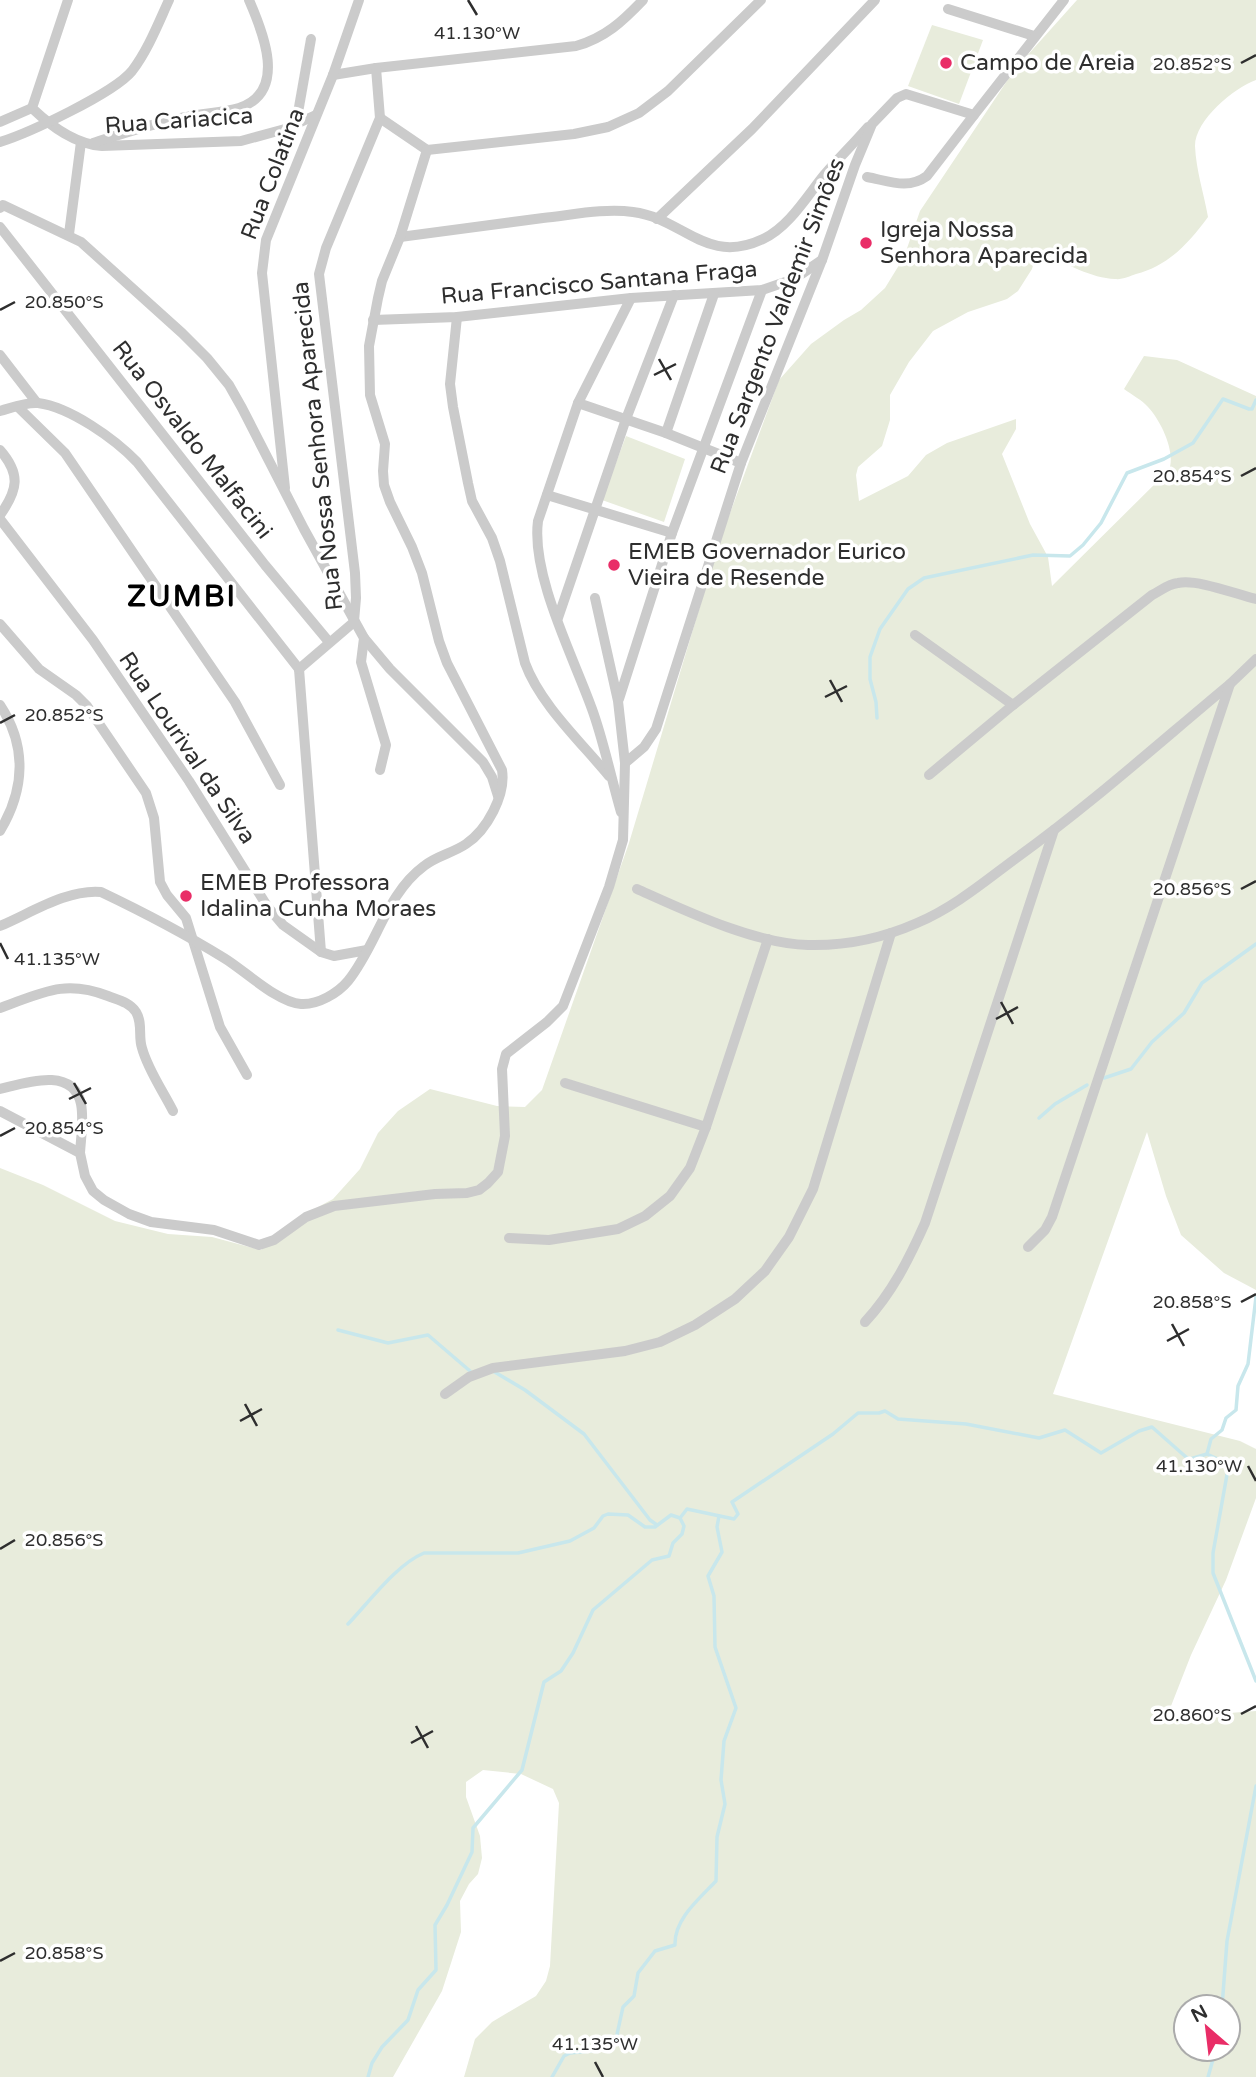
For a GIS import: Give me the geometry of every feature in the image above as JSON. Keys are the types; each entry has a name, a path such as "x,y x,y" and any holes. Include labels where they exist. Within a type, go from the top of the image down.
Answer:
{"street":[{"path":"0,122 32,108 68,0"},
{"path":"0,142 47,122 116,86 130,73 143,54 169,0"},
{"path":"69,234 84,144 152,124 239,108 255,101 264,88 268,72 264,34 249,0"},
{"name":"Rua Colatina","path":"286,494 262,257 266,240 333,75 359,0"},
{"path":"333,75 576,46 606,34 619,25 643,0"},
{"path":"380,118 427,150 574,134 608,127 639,113 668,91 761,0"},
{"path":"657,219 752,129 875,0"},
{"path":"867,177 908,184 919,182 928,176 1034,36 1065,0"},
{"path":"948,9 1034,36"},
{"path":"296,124 311,39"},
{"name":"Rua Nossa Senhora Aparecida","path":"354,622 355,573 319,274 326,248 380,118 376,68"},
{"name":"Rua Sargento Valdemir Simões","path":"625,763 643,747 656,729 741,463 822,260 872,124 897,98 905,94 974,114"},
{"name":"Rua Cariacica","path":"32,108 47,122 84,144 102,146 241,141 316,115"},
{"path":"400,237 613,211 634,212 657,219 699,242 728,248 762,240 778,230 872,124"},
{"path":"0,926 69,896 88,891 101,892 191,939 285,999 301,1004 317,1002 333,994 347,982 368,950 400,889 412,874 428,862 468,843 480,831 499,797 503,778 499,762 447,663 422,573 384,485 386,444 373,408 369,380 369,346 382,281 400,237 427,150"},
{"path":"1,207 69,234 97,255 207,358 235,397 364,638 390,669 483,762 499,797"},
{"name":"Rua Osvaldo Malfacini","path":"0,227 265,565 329,642"},
{"name":"Rua Francisco Santana Fraga","path":"373,320 457,317 631,298 762,290 794,279 822,260"},
{"path":"618,701 672,533 762,290"},
{"path":"666,433 714,294"},
{"path":"558,618 626,419 674,295"},
{"path":"625,822 593,712 558,618 537,550 538,521 578,403 631,298"},
{"path":"457,317 450,384 453,407 472,501 492,538 500,561 525,663 545,701 612,780"},
{"path":"0,355 37,403 89,424 122,446 299,669 321,952 334,956 368,950"},
{"path":"0,411 37,403"},
{"path":"578,403 666,433 741,463"},
{"path":"18,407 65,453 235,702 280,785"},
{"name":"Rua Lourival da Silva","path":"0,450 14,470 15,484 10,501 0,517 93,640 189,780 267,906 283,925 321,952"},
{"path":"547,495 672,533"},
{"path":"929,775 1013,705 1166,587 1191,582 1256,599"},
{"path":"0,1089 54,1080 72,1088 80,1102 80,1153 85,1176 93,1191 104,1200 150,1222 214,1230 259,1245 274,1240 306,1217 334,1206 435,1194 467,1193 488,1183 498,1172 505,1136 502,1069 506,1054 563,1006 619,858 625,822 625,763 618,701 595,598"},
{"path":"299,669 354,622"},
{"path":"0,624 39,669 87,706 146,793 153,818 160,882 186,918 220,1027 247,1075"},
{"path":"915,635 1013,705"},
{"path":"364,638 361,662 386,745 380,770"},
{"path":"637,889 714,921 768,939 806,945 833,945 891,933 958,902 1054,830 1230,684 1256,659"},
{"path":"1028,1247 1045,1230 1052,1217 1230,684"},
{"path":"0,705 10,720 18,741 21,762 17,792 9,817 0,831"},
{"path":"865,1322 900,1275 925,1223 1054,830"},
{"path":"445,1394 468,1377 493,1368 625,1351 660,1342 695,1325 735,1299 765,1270 789,1237 813,1189 891,933"},
{"path":"509,1238 548,1240 579,1237 618,1228 645,1216 670,1196 690,1168 706,1127 768,939"},
{"path":"0,1008 49,990 70,986 92,990 129,1004 140,1023 141,1046 145,1056 173,1111"},
{"path":"565,1083 706,1127"},
{"path":"0,1111 80,1153"}],"green space":[{"path":"1077,0 1256,0 1256,80 1237,90 1217,106 1201,126 1197,136 1197,164 1208,217 1193,236 1177,252 1158,265 1120,279 1085,272 1037,251 1032,269 1018,291 1007,299 968,312 933,331 909,362 890,395 890,420 882,446 858,467 856,475 859,501 908,476 926,455 947,443 1016,419 1016,429 1002,454 1030,524 1048,557 1052,586 1169,470 1169,446 1158,420 1146,404 1124,389 1144,356 1177,360 1256,396 1256,1290 1224,1273 1181,1235 1147,1132 1053,1394 1240,1441 1256,1449 1256,1498 1226,1580 1171,1706 1175,1717 1256,1711 1256,2077 464,2077 475,2039 492,2022 536,1996 546,1981 550,1966 559,1803 553,1789 521,1774 483,1770 466,1782 466,1797 480,1836 482,1858 478,1874 460,1901 461,1932 442,1991 393,2077 0,2077 0,1168 43,1185 115,1221 168,1234 212,1237 261,1250 305,1214 333,1199 360,1169 378,1133 398,1111 430,1089 497,1106 525,1107 542,1090 629,843 718,546 779,380 811,344 861,310 885,288 904,257 920,211 1015,69"},
{"name":"Campo de Areia","path":"932,25 983,40 959,104 908,86"},
{"path":"626,436 685,459 664,522 602,500"}],"waterway":[{"path":"877,718 870,679 870,657 880,629 908,589 924,578 1033,555 1070,556 1101,523 1127,473 1164,459 1193,443 1223,399 1249,409 1252,409 1256,400"},
{"path":"1104,1078 1131,1069 1152,1042 1184,1013 1202,983 1256,944"},
{"path":"1039,1118 1055,1104 1087,1085"},
{"path":"1207,1454 1211,1439 1222,1430 1226,1418 1236,1410 1238,1386 1248,1364 1256,1297"},
{"path":"338,1330 388,1343 428,1335 470,1371"},
{"path":"493,1371 525,1390 584,1434 650,1520 657,1525"},
{"path":"680,1518 687,1509 734,1519 738,1514 732,1502 833,1434 858,1413 885,1411 898,1419 966,1424 1039,1438 1065,1430 1101,1453 1139,1431 1152,1427 1186,1457 1190,1459 1207,1454 1224,1462 1228,1469 1213,1553 1213,1573 1256,1681"},
{"path":"348,1624 394,1574 424,1553 518,1553 570,1541 594,1528 603,1516 608,1514 628,1515 645,1527 655,1527 671,1515 680,1518 684,1526 682,1534 673,1543 669,1556 652,1560 593,1610 573,1653 561,1671 544,1682 522,1770 473,1828 472,1852 435,1925 436,1970 418,1990 408,2020 382,2047 372,2063 368,2077"},
{"path":"552,2077 564,2056 600,2050 616,2039 623,2007 634,1996 638,1973 655,1951 675,1945 683,1918 716,1881 717,1837 725,1804 721,1780 724,1741 736,1708 715,1647 714,1596 708,1576 722,1552 717,1527 719,1516"},
{"path":"1223,1993 1227,1941 1256,1786"},
{"path":"1208,2077 1212,2063"}],"place":[{"name":"Campo de Areia","path":"946,63"},
{"name":"Igreja Nossa Senhora Aparecida","path":"866,243"},
{"name":"EMEB Governador Eurico Vieira de Resende","path":"614,565"},
{"name":"EMEB Professora Idalina Cunha Moraes","path":"186,896"}],"district":[{"name":"ZUMBI","path":"182,596"}]}
